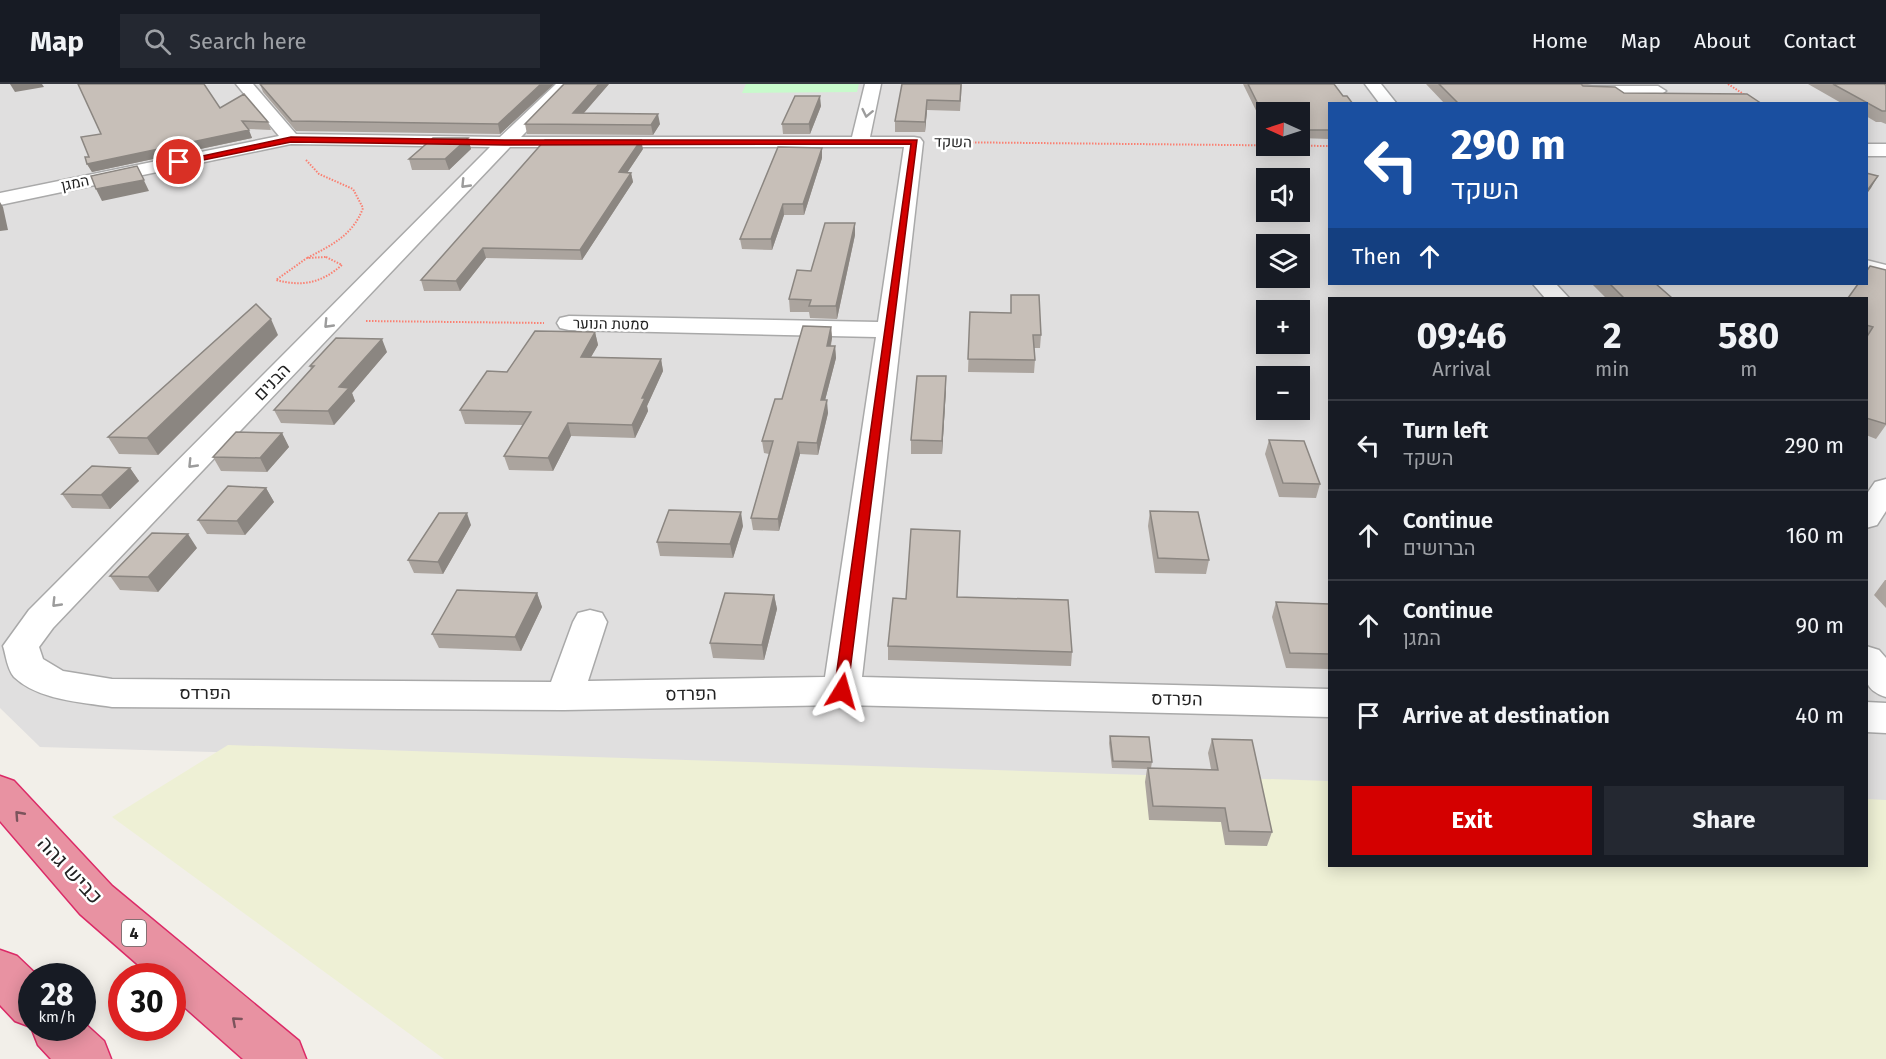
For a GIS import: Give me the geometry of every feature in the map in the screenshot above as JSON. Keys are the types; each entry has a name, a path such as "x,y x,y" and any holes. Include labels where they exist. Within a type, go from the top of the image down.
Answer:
{"highway":[{"name":"כביש גהה","path":"0,793 96,900 281,1059"},
{"path":"0,972 18,990"},
{"path":"68,1041 86,1059"}],"street":[{"path":"244,84 300,140"},
{"name":"הבנים","path":"54,683 27,667 21,646 41,618 505,142 565,84"},
{"path":"860,142 873,84"},
{"path":"1372,84 1387,102"},
{"path":"1585,91 1615,88 1658,91"},
{"name":"המגן","path":"0,199 300,140 505,142"},
{"path":"842,691 915,141"},
{"name":"השקד","path":"505,142 915,141"},
{"path":"1868,150 1886,150"},
{"path":"1868,268 1886,272"},
{"path":"1545,285 1556,297"},
{"name":"סמטת הנוער","path":"569,323 891,330"},
{"path":"1868,515 1886,488"},
{"path":"564,696 590,622"},
{"path":"1868,661 1886,682"},
{"name":"הפרדס","path":"54,683 112,693 564,696 842,691 1328,703"},
{"path":"1868,717 1886,718"}],"path":[{"path":"1728,84 1751,99"},
{"path":"300,140 297,151 320,174 353,189 363,208 354,227 326,249 306,258 287,267 276,280 295,286 326,280 342,265 326,257 306,258"},
{"name":"השקד","path":"915,141 1328,146"},
{"name":"סמטת הנוער","path":"332,320 569,323"}],"shaded area":[{"path":"0,84 1886,84 1886,800 1868,800 1868,297 1328,297 1328,784 40,747 0,708"}],"green space":[{"path":"746,84 859,84 857,92 742,93"},
{"path":"228,745 1328,781 1328,867 1868,867 1868,799 1886,800 1886,1059 444,1059 112,817"}],"building":[{"path":"78,84 204,84 220,108 244,94 268,122 242,121 249,130 87,164 85,157 89,157 81,137 101,134"},
{"path":"260,84 541,84 498,124 292,121"},
{"path":"564,84 599,84 573,113 658,114 651,125 525,124"},
{"path":"902,84 961,84 960,101 927,100 925,122 895,121"},
{"path":"1248,84 1334,84 1343,96 1347,96 1352,102 1328,102 1328,130 1310,130 1310,102 1257,102"},
{"path":"1439,84 1581,84 1583,86 1615,87 1624,93 1747,94 1759,102 1457,102"},
{"path":"1833,84 1886,85 1886,111"},
{"path":"795,96 820,96 809,124 782,124"},
{"path":"433,138 468,138 445,159 409,159"},
{"path":"545,140 641,140 619,172 631,173 580,250 483,248 456,281 421,280"},
{"path":"778,147 822,148 803,204 783,204 771,239 740,239"},
{"path":"137,166 144,180 96,189 91,176"},
{"path":"1868,174 1878,176 1868,189"},
{"path":"825,223 855,223 836,306 809,306 811,300 789,299 797,270 811,271"},
{"path":"1870,266 1886,270 1886,424 1868,419 1868,335 1873,327 1868,326 1868,297 1849,297 1857,285 1868,285"},
{"path":"1611,285 1657,285 1671,297 1623,297"},
{"path":"1011,295 1039,295 1041,335 1033,335 1035,360 968,359 970,312 1011,313"},
{"path":"256,304 271,319 147,438 108,437"},
{"path":"803,326 831,327 827,346 835,346 821,400 827,400 817,443 798,442 778,519 751,518 773,441 762,441 775,399 782,399"},
{"path":"535,331 595,332 581,357 661,359 632,425 568,423 548,458 504,456 531,412 460,410 487,371 507,372"},
{"path":"336,338 382,339 339,387 349,388 328,411 274,410 314,366 310,366"},
{"path":"917,376 946,376 942,441 911,440"},
{"path":"236,432 282,433 260,458 213,457"},
{"path":"1269,440 1304,441 1320,484 1283,483"},
{"path":"92,466 130,468 101,495 62,494"},
{"path":"228,486 266,488 237,521 198,520"},
{"path":"669,510 741,512 730,544 657,542"},
{"path":"1150,511 1198,512 1209,560 1158,558"},
{"path":"439,513 467,513 438,562 408,560"},
{"path":"911,529 960,531 957,597 1068,600 1072,652 888,646 893,598 906,599"},
{"path":"152,533 188,534 148,577 110,576"},
{"path":"457,590 537,593 515,637 432,634"},
{"path":"725,593 774,595 762,645 710,643"},
{"path":"1276,602 1328,604 1328,654 1290,653"},
{"path":"1110,736 1149,737 1152,762 1113,761"},
{"path":"1212,739 1252,740 1272,832 1229,831 1225,808 1153,806 1148,768 1218,770"}],"route":[{"path":"179,162 291,140 915,141 842,691"}]}
